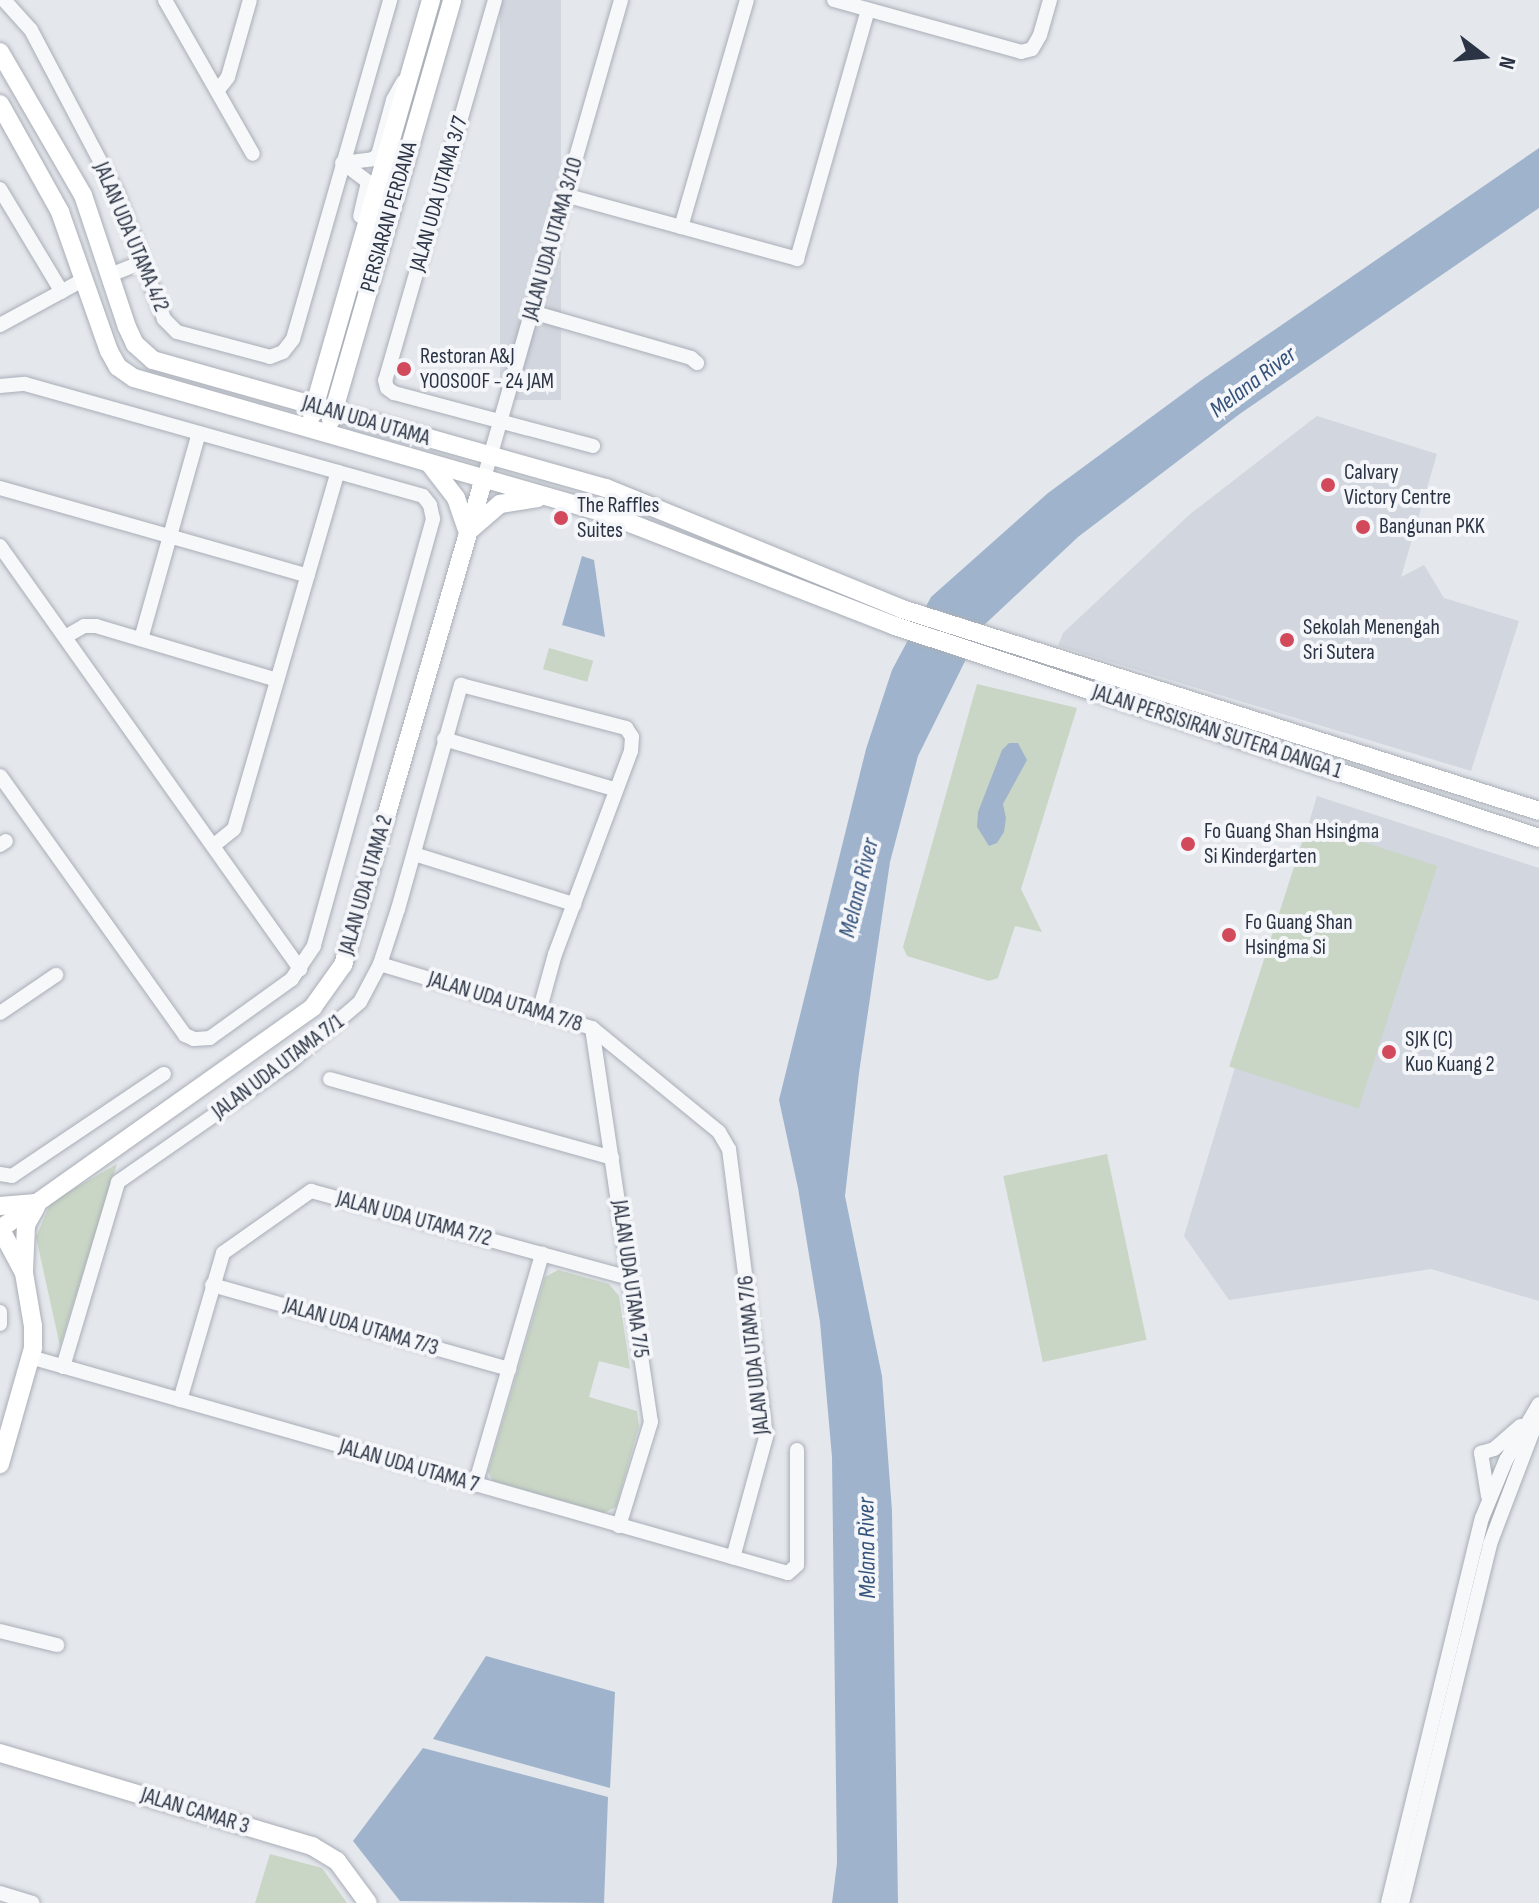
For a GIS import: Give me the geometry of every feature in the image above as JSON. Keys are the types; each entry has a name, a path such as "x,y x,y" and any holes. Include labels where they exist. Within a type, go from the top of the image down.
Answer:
{"main road":[{"name":"PERSIARAN PERDANA","path":"308,429 431,0"},
{"name":"PERSIARAN PERDANA","path":"327,435 452,0"},
{"name":"JALAN UDA UTAMA","path":"0,52 83,195 127,327 144,354 153,360 606,488 902,609"},
{"name":"JALAN UDA UTAMA","path":"0,104 60,212 109,351 118,367 134,378 604,513 895,626"},
{"path":"274,394 307,386 324,375"},
{"path":"342,383 357,411 372,423"},
{"path":"429,463 456,498 468,532 500,504 548,496"},
{"name":"JALAN UDA UTAMA 2","path":"0,1229 313,1007 343,965 484,478"},
{"name":"JALAN PERSISIRAN SUTERA DANGA 1","path":"902,609 985,645 1539,838"},
{"name":"JALAN PERSISIRAN SUTERA DANGA 1","path":"895,626 985,645 1539,811"},
{"path":"0,1206 40,1202"},
{"path":"24,1273 26,1225 40,1202"},
{"path":"0,1229 24,1273 32,1303 30,1357 1,1457"},
{"name":"JALAN CAMAR 3","path":"0,1753 312,1846 337,1861 368,1903"}],"street":[{"name":"JALAN UDA UTAMA 4/2","path":"4,0 31,30 116,191 164,319 177,332 270,357 283,352 293,339 342,163"},
{"path":"165,0 176,7 253,154"},
{"path":"218,90 228,77 250,0"},
{"path":"342,163 390,0"},
{"name":"JALAN UDA UTAMA 3/7","path":"495,0 385,380 387,388 500,422"},
{"name":"JALAN UDA UTAMA 3/10","path":"484,478 621,0"},
{"path":"681,227 747,0"},
{"path":"834,0 1021,52 1032,49 1040,35 1050,0"},
{"path":"565,195 797,259 868,10"},
{"path":"342,163 373,159 378,155 393,100 411,72"},
{"path":"342,163 368,182 356,232 355,264"},
{"path":"0,189 62,292"},
{"path":"110,275 142,262"},
{"path":"0,325 83,280"},
{"path":"532,312 691,358 697,363"},
{"path":"0,386 25,384 423,496 430,505 433,519 314,946 292,979 210,1038 194,1039 185,1035 0,776"},
{"path":"500,422 593,446"},
{"path":"141,639 199,433"},
{"path":"213,846 234,829 338,472"},
{"path":"0,488 308,576"},
{"path":"0,546 300,969"},
{"path":"65,637 84,626 141,639 277,680"},
{"name":"JALAN UDA UTAMA 7/1","path":"63,1367 118,1182 288,1064 349,1015 360,1002 380,964 461,685 626,728 632,737 631,751 614,789"},
{"path":"444,739 614,789 539,1012"},
{"path":"414,854 574,904"},
{"name":"JALAN UDA UTAMA 7/8","path":"380,964 592,1028 719,1132 729,1149"},
{"path":"0,1013 56,975"},
{"name":"JALAN UDA UTAMA 7/5","path":"592,1028 651,1422 619,1526"},
{"path":"0,1174 12,1176 164,1074"},
{"path":"330,1079 612,1158"},
{"name":"JALAN UDA UTAMA 7/6","path":"729,1149 766,1437 733,1558"},
{"name":"JALAN UDA UTAMA 7/2","path":"180,1400 223,1253 311,1191 629,1278"},
{"path":"475,1485 542,1254"},
{"name":"JALAN UDA UTAMA 7/3","path":"212,1285 509,1369"},
{"path":"0,1312 0,1324"},
{"name":"JALAN UDA UTAMA 7","path":"30,1357 788,1573 797,1565 797,1450"},
{"path":"1418,1903 1396,1900 1433,1750 1488,1500 1506,1460 1539,1404"},
{"path":"1433,1750 1490,1544 1522,1464 1533,1418"},
{"path":"1488,1500 1481,1453 1494,1449 1533,1418"},
{"path":"1506,1460 1522,1464"},
{"path":"0,1631 57,1645"},
{"path":"7,1898 33,1903"}],"shaded area":[{"path":"500,0 561,0 561,400 500,400"},
{"name":"Sekolah Menengah Sri Sutera","path":"1317,416 1437,454 1401,577 1424,565 1444,598 1519,621 1471,771 1058,646 1063,633 1189,515"},
{"name":"SJK (C) Kuo Kuang 2","path":"1317,796 1539,868 1539,1301 1431,1269 1229,1300 1184,1236"}],"green space":[{"path":"549,648 593,661 587,682 543,669"},
{"path":"977,684 1077,708 1021,889 1042,932 1015,926 998,978 989,981 907,956 903,947"},
{"path":"1308,824 1437,866 1359,1109 1229,1067"},
{"path":"1107,1154 1147,1340 1043,1362 1003,1176"},
{"path":"117,1164 60,1346 36,1237 51,1202"},
{"path":"558,1270 609,1284 619,1296 630,1369 599,1361 589,1397 637,1411 639,1426 616,1507 604,1513 493,1481 488,1472 545,1277"},
{"path":"270,1854 322,1868 347,1903 255,1903"}],"water":[{"name":"Melana River","path":"1539,148 1539,208 1241,413 1078,537 982,627 918,756 890,862 859,1073 845,1196 882,1376 892,1511 898,1903 832,1903 837,1863 832,1457 820,1322 798,1188 779,1100 866,749 892,670 931,597 1048,493 1203,379"},
{"path":"582,556 594,560 605,637 562,625"},
{"path":"1009,743 1018,743 1027,760 1003,804 1006,818 1004,832 997,843 989,846 977,827 978,812 1002,750"},
{"path":"486,1656 615,1692 610,1788 433,1739"},
{"path":"423,1748 608,1797 604,1903 400,1901 353,1841"}],"place":[{"name":"Restoran A&J YOOSOOF - 24 JAM","path":"404,369"},
{"name":"Calvary Victory Centre","path":"1328,485"},
{"name":"The Raffles Suites","path":"561,518"},
{"name":"Bangunan PKK","path":"1363,527"},
{"name":"Sekolah Menengah Sri Sutera","path":"1287,640"},
{"name":"Fo Guang Shan Hsingma Si Kindergarten","path":"1188,844"},
{"name":"Fo Guang Shan Hsingma Si","path":"1229,935"},
{"name":"SJK (C) Kuo Kuang 2","path":"1389,1052"}]}
